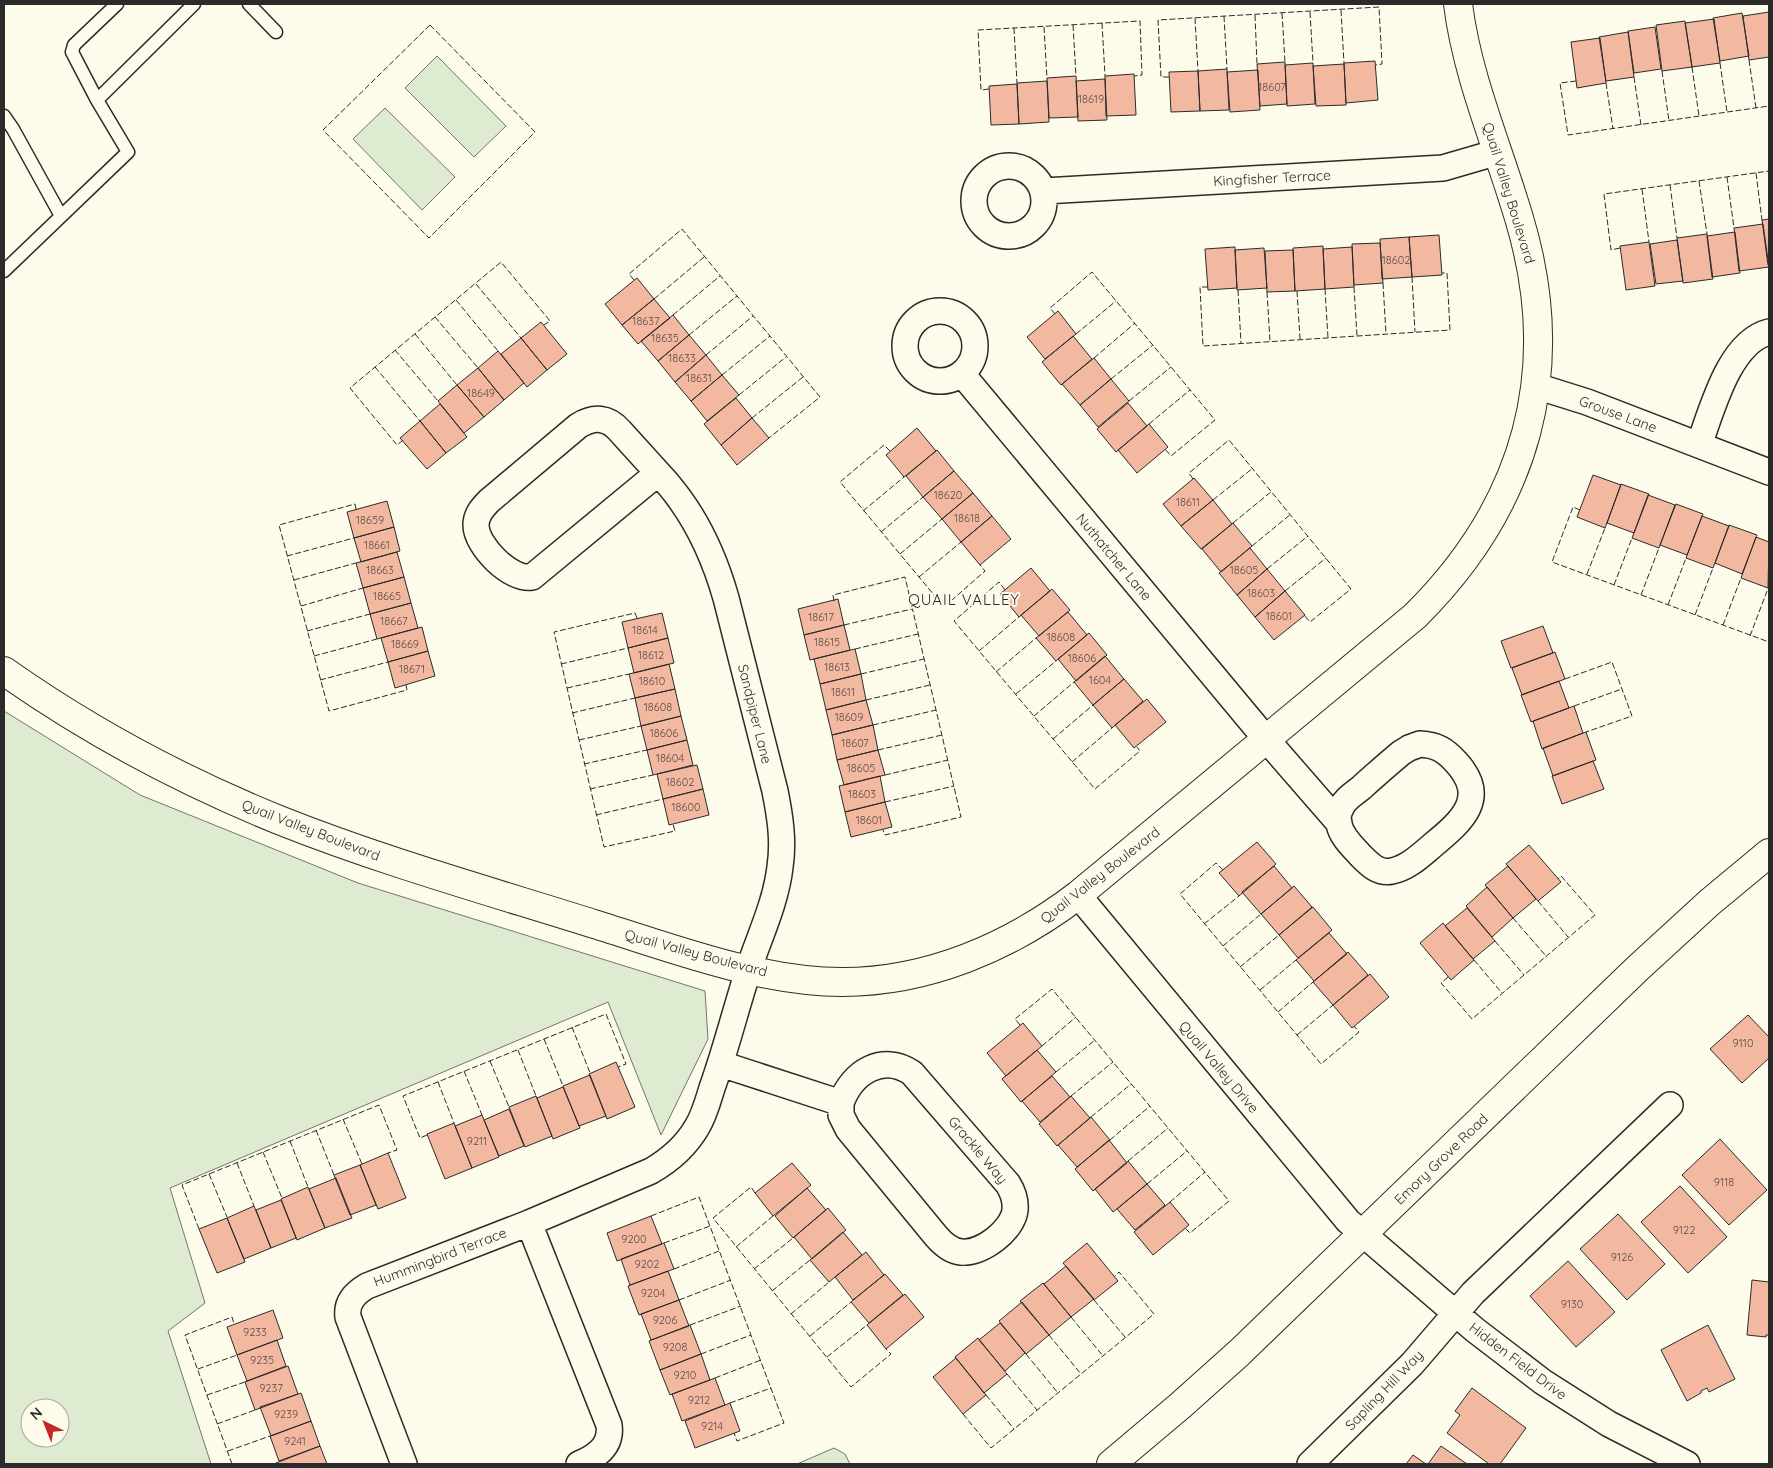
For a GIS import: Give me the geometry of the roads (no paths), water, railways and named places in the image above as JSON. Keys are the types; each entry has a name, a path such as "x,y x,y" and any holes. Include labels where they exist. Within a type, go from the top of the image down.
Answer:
{"street":[{"name":"Quail Valley Boulevard","path":"4,671 84,723 131,749 220,794 279,820 344,844 462,883 641,939 749,969 804,979 844,982 876,980 924,971 960,960 1008,940 1055,913 1078,895 1414,616 1457,570 1485,530 1511,479 1528,427 1536,386 1539,336 1536,290 1526,242 1465,45 1458,4"},
{"name":"Kingfisher Terrace","path":"1044,191 1443,168 1498,152"},
{"path":"1699,445 1722,385 1736,360 1745,346 1752,340 1769,332"},
{"name":"Nuthatcher Lane","path":"962,374 1266,739 1339,823"},
{"name":"Grouse Lane","path":"1536,386 1587,402 1769,472"},
{"name":"Sandpiper Lane","path":"658,474 532,576 522,577 508,571 491,554 478,534 476,524 483,507 578,426 591,420 601,419 613,424 658,474 691,514 703,534 726,598 779,812 782,846 780,869 773,899 749,969"},
{"path":"1420,744 1443,749 1459,765 1469,780 1472,797 1466,813 1415,859 1396,870 1384,873 1371,865 1346,838 1339,823 1339,812 1346,801 1409,748 1420,744"},
{"name":"Emory Grove Road","path":"1111,1464 1210,1379 1363,1235 1638,968 1710,902 1769,853"},
{"name":"Quail Valley Drive","path":"1078,895 1338,1212 1363,1235"},
{"name":"Hummingbird Terrace","path":"404,1464 348,1316 349,1303 367,1286 529,1223 640,1176 669,1160 687,1142 700,1123 721,1064 749,969"},
{"path":"721,1064 841,1103"},
{"name":"Grackle Way","path":"895,1065 903,1067 912,1073 1008,1184 1014,1195 1015,1212 1002,1234 977,1250 960,1252 946,1246 848,1129 841,1115 841,1103 847,1090 856,1078 877,1066 895,1065"},
{"path":"1455,1312 1490,1276 1670,1105"},
{"path":"529,1223 609,1425 608,1440 602,1449 590,1459 579,1464"},
{"name":"Hidden Field Drive","path":"1363,1235 1519,1364 1609,1424 1687,1464"},
{"name":"Sapling Hill Way","path":"1310,1464 1406,1370 1455,1312"}],"lane":[{"path":"4,271 128,152 96,100 75,60 72,50 80,39 117,4"},
{"path":"96,100 194,4"},
{"path":"249,4 276,32"},
{"path":"4,116 61,216"}],"district":[{"name":"QUAIL VALLEY","path":"964,599"}]}
